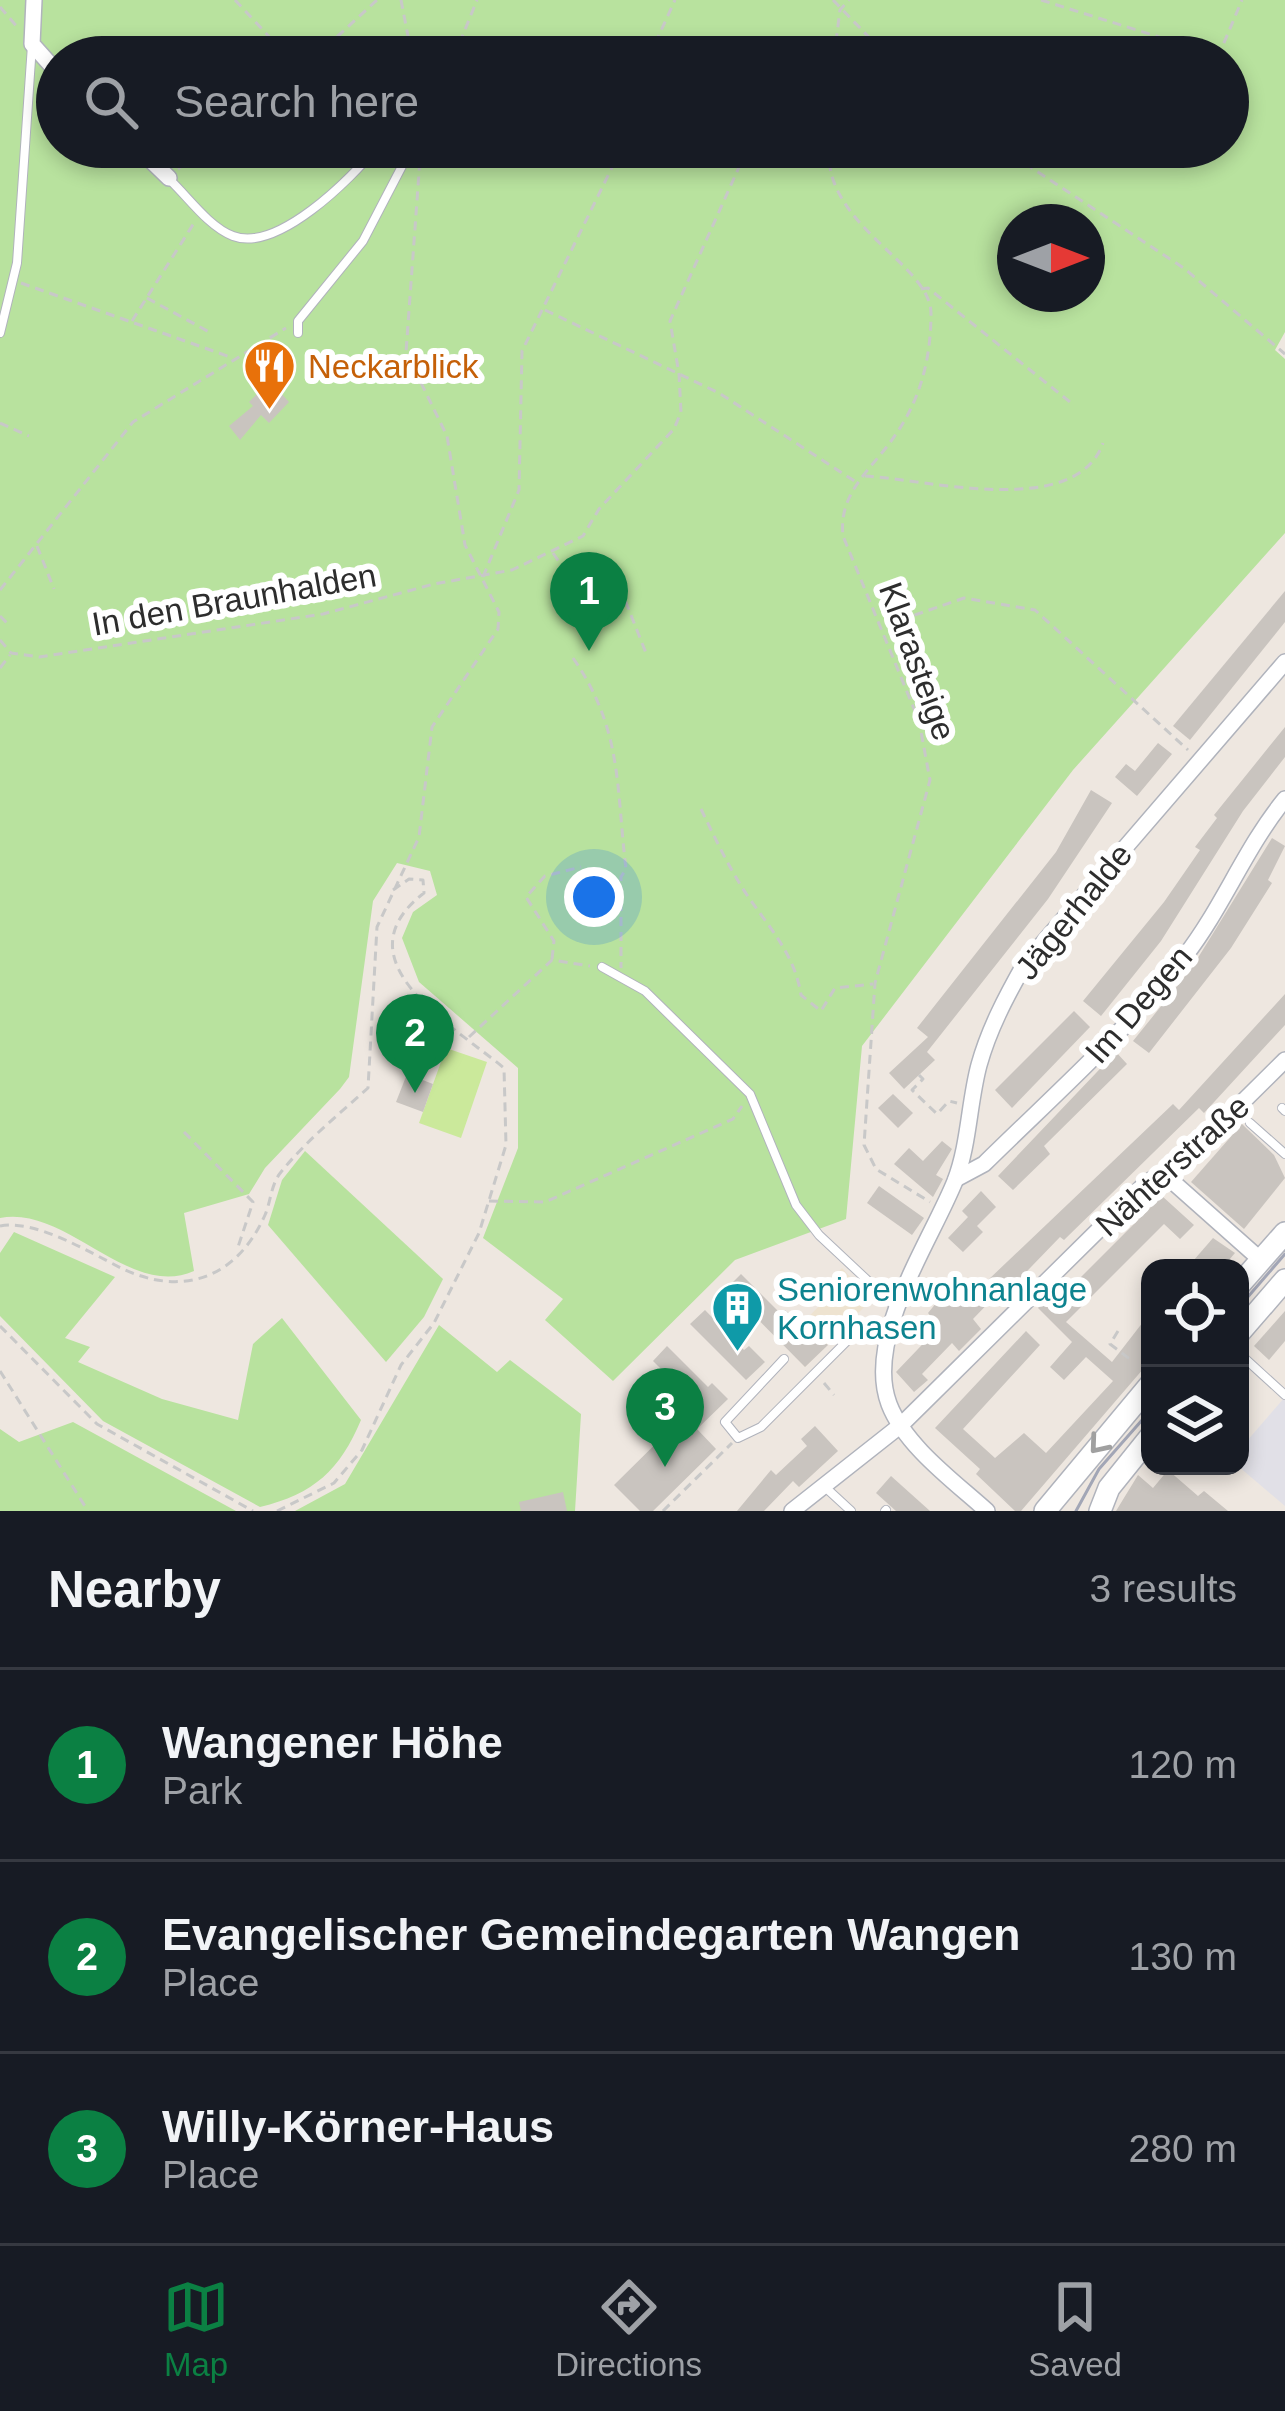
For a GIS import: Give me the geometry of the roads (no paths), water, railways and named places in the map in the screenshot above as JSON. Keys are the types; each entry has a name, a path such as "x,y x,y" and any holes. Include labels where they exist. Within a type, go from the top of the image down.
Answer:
{"street":[{"path":"34,0 32,44 36,48"},
{"path":"159,168 169,178"},
{"name":"Jägerhalde","path":"901,1425 884,1382 887,1338 956,1179 980,1064 1015,981 1198,759 1285,662"},
{"name":"Im Degen","path":"956,1179 984,1164 1141,1010 1190,950 1243,855 1285,799"},
{"name":"Nähterstraße","path":"792,1511 901,1425 1145,1184 1163,1174 1285,1060"},
{"path":"1163,1174 1262,1261"},
{"path":"1249,1275 1285,1233"},
{"path":"1249,1322 1285,1280"},
{"path":"1045,1509 1141,1396"},
{"path":"901,1425 987,1511"},
{"path":"1100,1511 1109,1488 1141,1448"}],"lane":[{"path":"0,333 14,281 32,44"},
{"path":"169,178 226,234 263,238 324,200 356,168"},
{"path":"298,333 298,321 363,241 402,168"},
{"path":"0,291 14,281"},
{"path":"602,967 645,991 750,1094 796,1205 819,1235 898,1310"},
{"path":"1250,1123 1285,1154"},
{"path":"784,1359 725,1422 738,1438 760,1426 851,1337 887,1338"},
{"path":"1249,1362 1285,1394"},
{"path":"823,1485 850,1511"}],"tram line":[{"path":"1249,1296 1285,1254"},
{"path":"1076,1511 1099,1469 1141,1421"}],"place":[{"name":"Neckarblick","path":"269,412"},
{"name":"Wangener Höhe","path":"589,651"},
{"name":"Evangelischer Gemeindegarten Wangen","path":"415,1093"},
{"name":"Seniorenwohnanlage Kornhasen","path":"738,1354"},
{"name":"Willy-Körner-Haus","path":"665,1467"}]}
